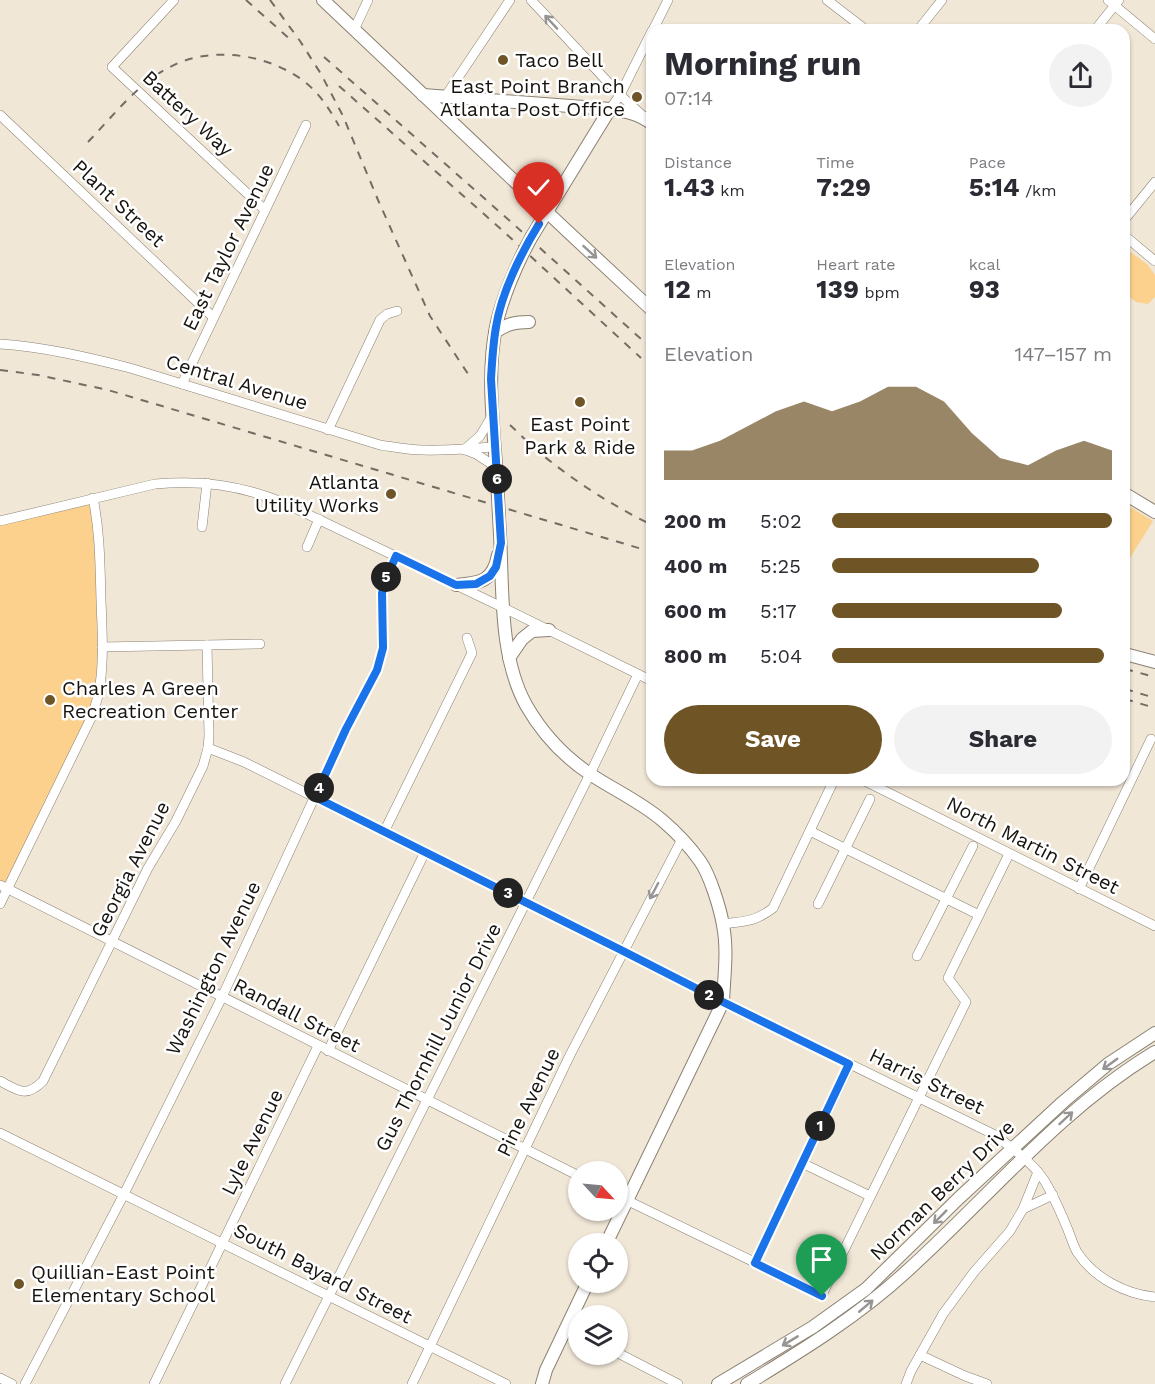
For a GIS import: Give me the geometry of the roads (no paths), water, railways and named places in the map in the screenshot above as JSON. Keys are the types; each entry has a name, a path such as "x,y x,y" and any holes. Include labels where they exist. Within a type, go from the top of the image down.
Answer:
{"main road":[{"path":"322,0 646,304"},
{"path":"423,95 610,109 626,111 646,120"},
{"path":"610,109 523,253 504,297 495,332 491,379 504,608 509,658 520,693 538,725 567,756 590,774 650,810 682,839 701,862 717,900 723,924 726,962 723,1002 628,1186"},
{"path":"495,332 506,324 530,322"},
{"path":"1130,497 1155,512"},
{"path":"456,585 476,584 490,576 496,567 501,539"},
{"path":"509,658 526,635 532,631 549,630"},
{"path":"1130,655 1155,662"},
{"name":"Norman Berry Drive","path":"717,1384 813,1327 866,1289 1013,1148 1087,1081 1155,1033"},
{"name":"Norman Berry Drive","path":"747,1384 805,1349 858,1312 907,1271 1078,1107 1155,1052"},
{"path":"542,1384 546,1370 568,1337"}],"street":[{"name":"Battery Way","path":"174,0 112,67 265,210"},
{"path":"354,30 368,0"},
{"path":"445,97 510,0"},
{"path":"531,0 620,95 646,118"},
{"path":"656,24 668,0"},
{"path":"827,0 858,24"},
{"path":"923,24 942,0"},
{"path":"1099,24 1114,2 1155,39"},
{"path":"610,109 620,95 646,44"},
{"name":"Plant Street","path":"0,115 213,317"},
{"name":"East Taylor Avenue","path":"182,384 306,125"},
{"path":"1130,213 1155,182"},
{"path":"1130,240 1155,261"},
{"path":"328,430 381,320 387,314 397,311"},
{"name":"Central Avenue","path":"0,344 54,350 94,359 380,445 405,449 464,450 495,447"},
{"path":"464,450 480,436 493,414"},
{"name":"Central Avenue","path":"464,450 476,454 497,474"},
{"path":"0,521 155,484 179,482 232,486 260,493 319,519 646,678"},
{"path":"202,527 207,483"},
{"path":"0,904 4,887 92,716 100,684 102,647 100,540 93,498"},
{"path":"307,547 319,519"},
{"name":"Washington Avenue","path":"25,1384 124,1194 222,997 346,729 377,670 383,648 382,593 396,556"},
{"path":"384,832 472,653 467,638"},
{"path":"102,647 260,644"},
{"name":"Georgia Avenue","path":"0,1081 27,1092 35,1089 43,1081 148,868 176,821 203,766 209,736 207,645"},
{"name":"Gus Thornhill Junior Drive","path":"285,1384 638,674"},
{"path":"1130,783 1151,739"},
{"name":"Harris Street","path":"208,748 244,762 723,1002 993,1134 1013,1148 1038,1172 1053,1195 1077,1251 1088,1266 1106,1280 1127,1291 1155,1297"},
{"path":"723,924 754,920 773,908 831,786"},
{"name":"North Martin Street","path":"874,786 1155,926"},
{"path":"1079,889 1129,786"},
{"path":"818,904 870,799"},
{"path":"810,831 979,915"},
{"name":"Pine Avenue","path":"412,1384 570,1055 682,839"},
{"path":"917,956 973,846"},
{"path":"328,1051 425,852"},
{"path":"628,1201 822,1296 966,1002 948,978 1009,854"},
{"name":"Randall Street","path":"4,887 568,1171"},
{"name":"Lyle Avenue","path":"154,1384 318,1046"},
{"path":"755,1263 849,1064"},
{"name":"South Bayard Street","path":"0,1133 506,1384"},
{"path":"802,1163 870,1196"},
{"path":"906,1384 943,1314 974,1272 1010,1231 1023,1209 1038,1172"},
{"path":"1023,1209 1053,1195"},
{"path":"920,1355 987,1384"},
{"path":"628,1358 678,1384"},
{"path":"0,1378 12,1384"}],"railway":[{"path":"246,0 292,41"},
{"path":"270,0 321,74 343,116 430,316 470,377"},
{"path":"88,142 147,82 170,67 203,56 221,55 257,59 291,72 315,92 339,126"},
{"path":"324,57 646,343"},
{"path":"339,86 502,230 641,358"},
{"path":"0,370 38,375 108,390 646,550"},
{"path":"510,425 540,453 570,476 646,522"},
{"path":"1130,670 1155,677"},
{"path":"1130,690 1155,698"},
{"path":"1130,700 1155,708"}],"place":[{"name":"Taco Bell","path":"503,60"},
{"name":"East Point Branch Atlanta Post Office","path":"637,97"},
{"name":"East Point Park & Ride","path":"580,402"},
{"name":"Atlanta Utility Works","path":"391,494"},
{"name":"Charles A Green Recreation Center","path":"50,700"},
{"name":"Quillian-East Point Elementary School","path":"19,1284"}]}
